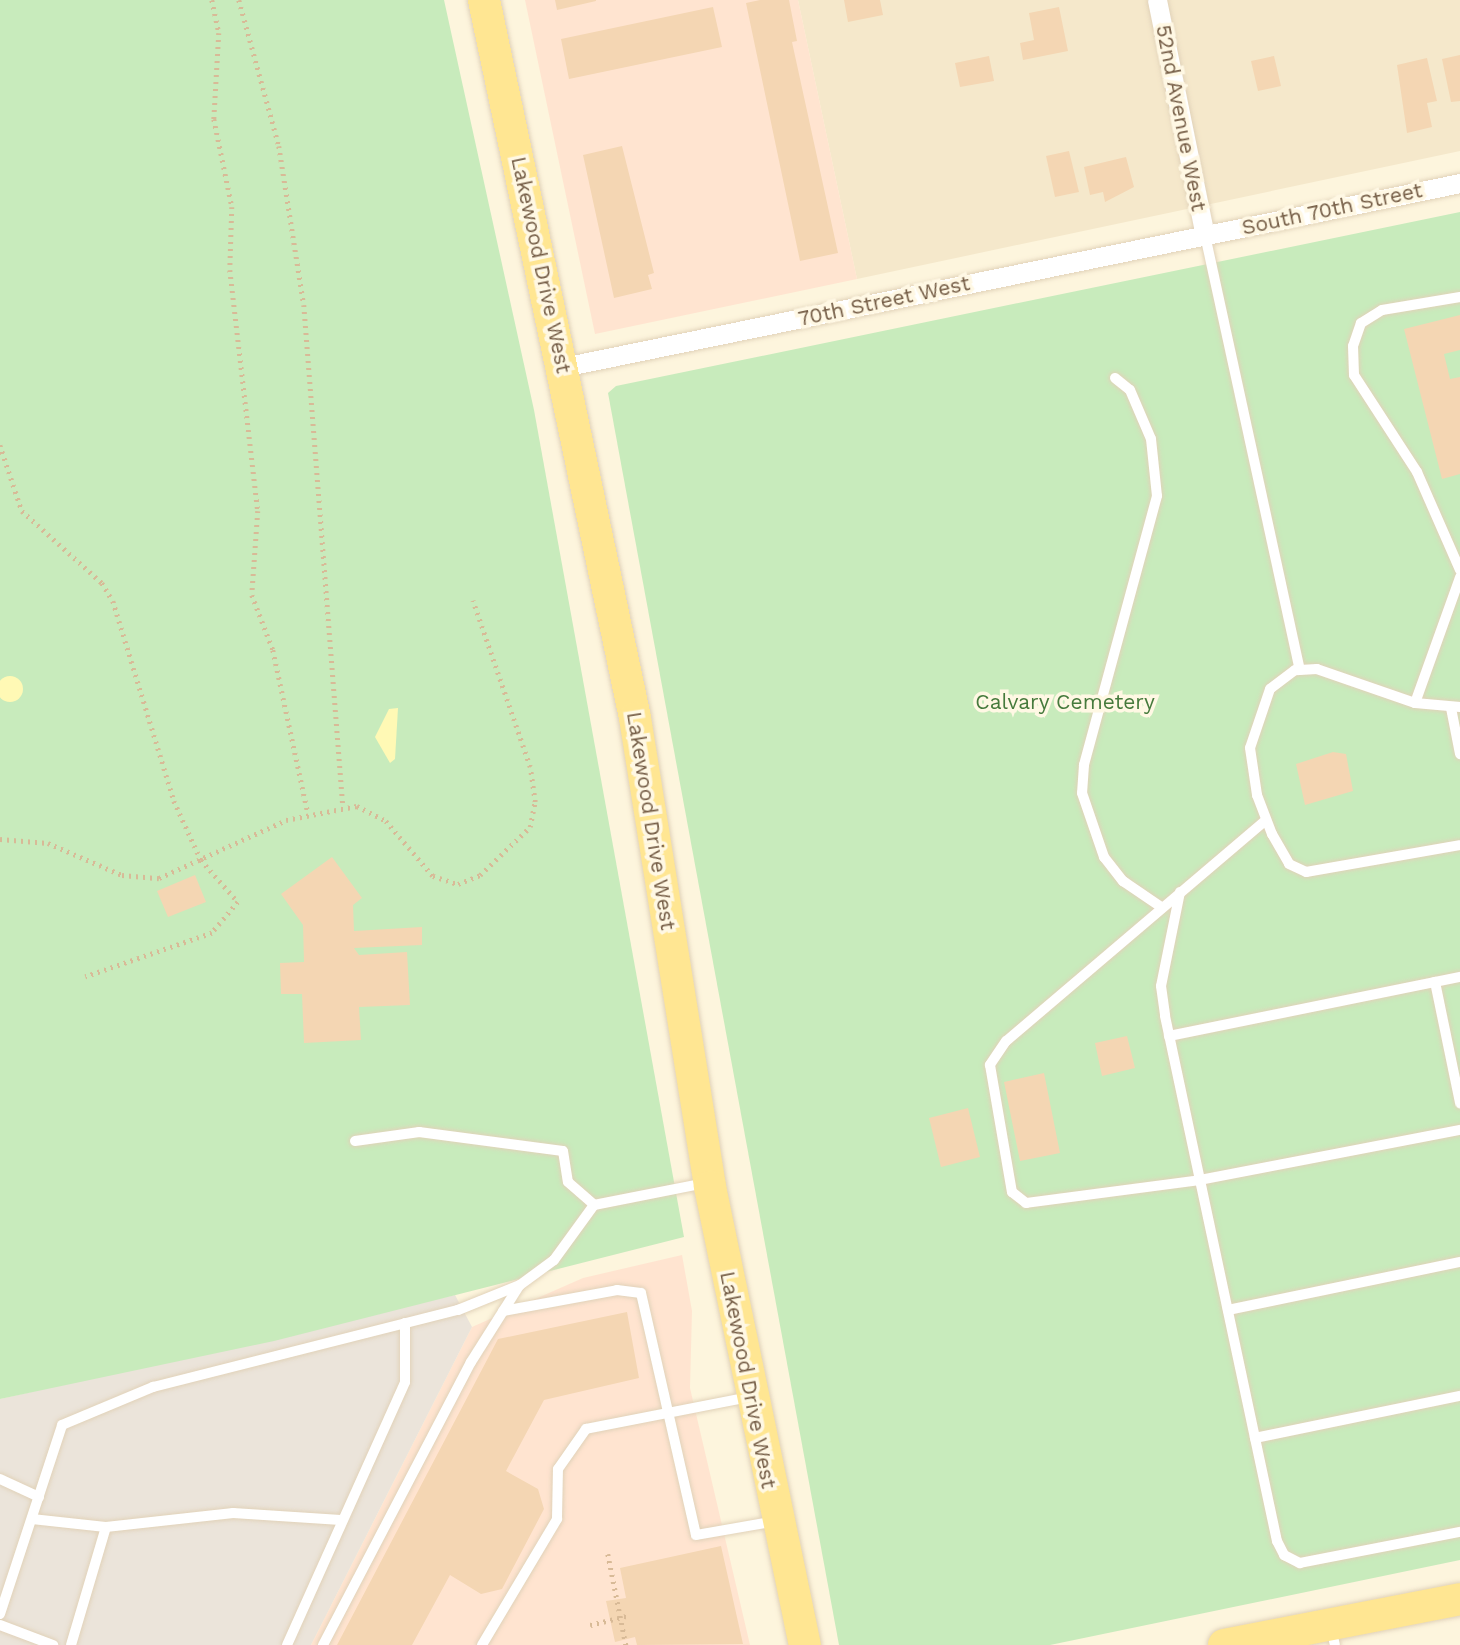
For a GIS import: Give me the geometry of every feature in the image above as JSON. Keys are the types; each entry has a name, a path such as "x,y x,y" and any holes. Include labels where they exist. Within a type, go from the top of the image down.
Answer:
{"main road":[{"name":"Lakewood Drive West","path":"484,0 635,718 709,1182 750,1397 805,1645"},
{"path":"1224,1645 1333,1634 1460,1599"}],"street":[{"name":"52nd Avenue West","path":"1157,0 1205,235"},
{"name":"South 70th Street","path":"1205,235 1460,183"},
{"name":"70th Street West","path":"563,367 1205,235"}],"lane":[{"path":"1205,235 1300,670"},
{"path":"1460,298 1382,310 1361,323 1353,346 1354,375 1417,472 1460,570"},
{"path":"1115,377 1129,390 1148,430 1157,496 1084,765 1082,793 1104,857 1123,881 1161,907"},
{"path":"1415,703 1460,577"},
{"path":"1460,754 1455,708 1415,703 1339,674 1300,670 1270,689 1253,731 1250,766 1266,820 1289,864 1306,872 1460,845"},
{"path":"1266,820 1006,1041 990,1065 1004,1167 1012,1192 1026,1203 1200,1180 1460,1130"},
{"path":"1180,892 1161,986 1169,1036 1277,1541 1284,1555 1300,1563 1460,1532"},
{"path":"1169,1036 1460,977"},
{"path":"1435,982 1460,1103"},
{"path":"355,1141 419,1132 563,1151 568,1182 594,1205"},
{"path":"0,1614 62,1425 95,1407 405,1323 520,1285 554,1260 594,1205 709,1182"},
{"path":"1228,1310 1460,1262"},
{"path":"323,1645 503,1311 520,1285"},
{"path":"503,1311 617,1290 641,1293 696,1535 776,1521"},
{"path":"287,1645 405,1382 405,1323"},
{"path":"1255,1438 1460,1396"},
{"path":"482,1645 557,1519 558,1469 586,1429 750,1397"},
{"path":"0,1479 39,1497"},
{"path":"32,1520 106,1527 233,1513 341,1520"},
{"path":"71,1645 106,1527"},
{"path":"0,1625 53,1645"}],"path":[{"path":"212,0 219,33 214,119 232,199 230,270 258,511 252,595 273,650 308,813"},
{"path":"239,0 279,146 304,305 343,806"},
{"path":"0,445 22,511 102,583 113,601 174,801 201,860 238,902 212,933 85,976"},
{"path":"0,839 48,843 138,879 159,878 308,813 343,806 372,812 419,867 458,884 497,861 530,827 535,802 530,767 473,601"},
{"path":"608,1554 626,1645"},
{"path":"590,1625 630,1615"}],"shaded area":[{"path":"525,0 798,0 857,279 595,334"},
{"path":"798,0 1460,0 1460,151 857,279"},
{"path":"682,1255 692,1311 690,1388 750,1645 311,1645 472,1327 583,1278"},
{"path":"455,1295 472,1327 311,1645 0,1645 0,1399"}],"green space":[{"path":"0,0 444,0 534,410 684,1237 274,1341 0,1399"},
{"name":"Calvary Cemetery","path":"1460,212 1460,1560 1050,1645 839,1645 608,393 616,386"}],"sand":[{"path":"10,676 19,680 23,689 19,698 10,702 1,698 -3,689 1,680"},
{"path":"398,708 395,759 390,763 375,737 389,709"}],"building":[{"path":"555,0 596,0 596,1 557,10"},
{"path":"789,0 797,41 792,42 838,253 800,261 746,3"},
{"path":"844,0 880,0 883,15 848,22"},
{"path":"713,7 722,47 569,79 561,39"},
{"path":"1059,7 1068,51 1023,60 1020,43 1034,40 1029,13"},
{"path":"1460,55 1460,101 1451,102 1442,59"},
{"path":"989,56 994,81 960,87 955,63"},
{"path":"1274,56 1281,86 1258,91 1251,61"},
{"path":"1427,58 1437,101 1427,103 1432,127 1407,133 1397,65"},
{"path":"622,146 654,273 648,275 652,289 614,298 583,155"},
{"path":"1069,151 1079,192 1055,197 1046,156"},
{"path":"1126,157 1134,187 1105,202 1103,192 1090,195 1084,167"},
{"path":"1460,315 1460,350 1444,354 1450,379 1460,377 1460,474 1442,479 1404,329"},
{"path":"1333,752 1346,754 1353,791 1305,805 1296,764"},
{"path":"332,857 362,898 353,905 354,931 422,927 422,945 354,948 359,955 407,952 410,1005 359,1007 361,1040 304,1043 302,994 281,994 280,963 304,962 303,925 281,894"},
{"path":"195,875 206,902 168,917 157,891"},
{"path":"1127,1036 1135,1068 1102,1076 1095,1043"},
{"path":"1044,1073 1060,1153 1020,1161 1004,1082"},
{"path":"968,1108 980,1157 941,1167 929,1118"},
{"path":"627,1312 639,1378 544,1400 506,1471 538,1489 544,1509 502,1589 481,1594 450,1575 412,1645 337,1645 498,1339"},
{"path":"721,1546 743,1644 637,1645 635,1637 615,1642 606,1601 626,1598 620,1568"}]}
